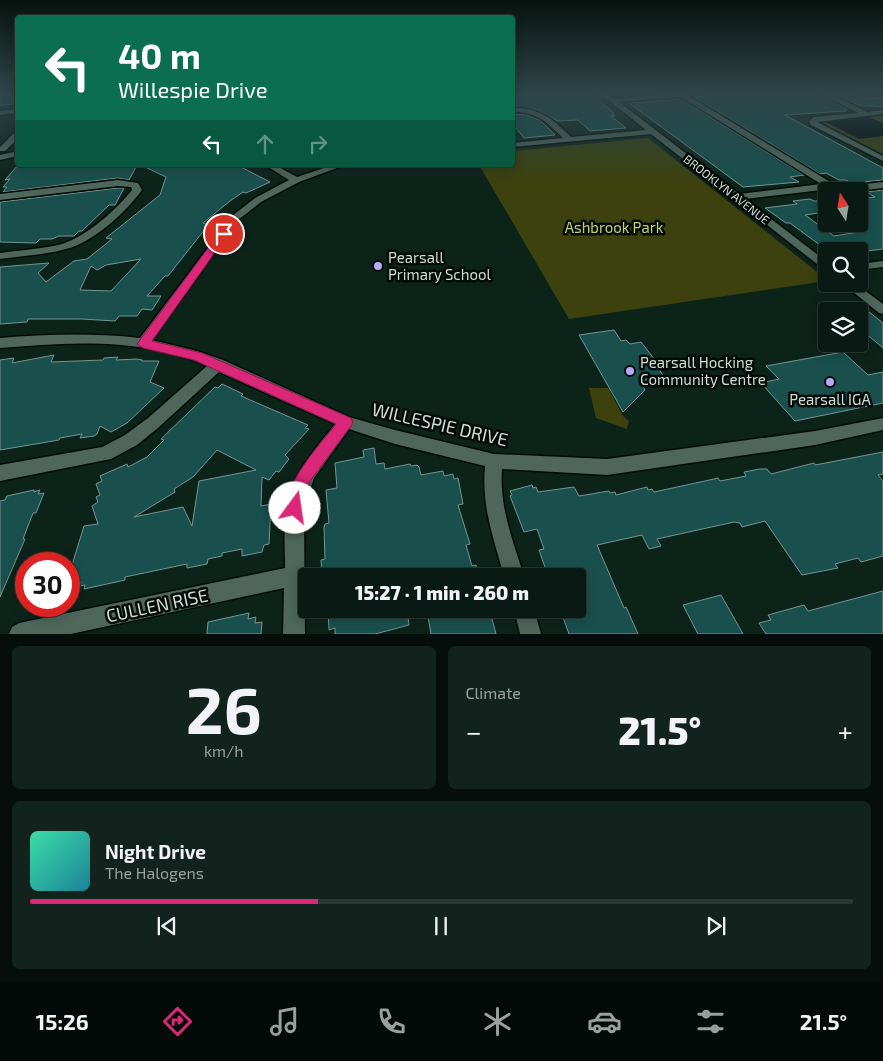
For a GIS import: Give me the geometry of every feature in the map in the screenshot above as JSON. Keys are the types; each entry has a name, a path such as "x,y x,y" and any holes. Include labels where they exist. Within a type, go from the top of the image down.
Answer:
{"street":[{"path":"552,124 569,140"},
{"name":"BROOKLYN AVENUE","path":"642,124 818,260"},
{"path":"729,124 824,182"},
{"path":"814,124 883,159"},
{"path":"515,145 653,132"},
{"path":"1,149 15,137"},
{"path":"1,149 15,148"},
{"path":"0,158 15,149"},
{"path":"273,167 296,180"},
{"path":"143,344 235,218 258,200 296,180 335,167"},
{"path":"0,197 118,183 132,183 137,190 123,207 81,240 64,248 0,256"},
{"path":"868,186 883,184"},
{"path":"737,197 818,187"},
{"path":"868,266 883,264"},
{"path":"859,292 883,310"},
{"name":"WILLESPIE DRIVE","path":"0,344 36,340 103,339 143,344 197,356 346,422 395,437 494,462 607,467 814,438 883,424"},
{"path":"0,473 105,454 131,440 153,424 218,364"},
{"path":"294,634 295,508 298,491 305,476 346,422"},
{"path":"494,462 492,482 494,508 512,568"},
{"name":"CULLEN RISE","path":"19,634 295,576"},
{"path":"527,618 531,634"}],"green space":[{"path":"820,124 883,124 883,156"},
{"name":"Ashbrook Park","path":"648,138 818,273 818,282 569,319 480,167 515,167 515,151"},
{"path":"589,388 608,388 623,416 629,421 627,429 596,418"}],"shaded area":[{"path":"829,124 883,124 883,136 859,139"}],"building":[{"path":"515,124 544,124 555,135 524,138 515,127"},
{"path":"582,124 620,124 626,128 590,131"},
{"path":"657,124 721,124 804,175 790,177 799,182 743,187"},
{"path":"738,124 801,124 883,168 883,180 849,182 839,180 826,173 820,174"},
{"path":"16,167 136,167 129,180 118,178 3,192 7,187 3,187 10,179 5,180"},
{"path":"145,167 241,167 270,182 246,193 243,192 203,223 209,224 168,276 165,276 147,296 161,296 152,310 142,309 137,316 119,316 115,321 28,319 27,322 0,324 0,267 49,263 38,273 46,282 74,261 87,259 112,239 106,238 160,195 166,177","holes":["141,259 111,291 80,290 91,266 97,270 106,265"]},
{"path":"124,188 115,205 109,205 82,231 79,231 74,236 40,239 36,243 0,242 0,202"},
{"path":"883,190 883,249 868,251 868,242 818,242 818,244 765,208 797,204 793,201 810,199 818,201 818,213 805,215 818,224 818,232 828,232 834,236 868,232 868,198 875,197 868,192"},
{"path":"868,311 883,323 883,348 868,336"},
{"name":"Pearsall Hocking Community Centre","path":"614,330 621,341 626,340 630,344 641,342 662,369 659,369 664,377 640,381 645,390 623,412 579,335"},
{"path":"843,352 868,375 883,372 883,403 795,421 761,383 779,379 766,366"},
{"path":"54,355 51,362 103,360 104,358 118,357 116,360 159,361 150,382 164,388 127,423 111,432 100,426 97,434 94,436 80,438 82,434 0,450 0,360 14,358 12,363"},
{"path":"222,384 243,394 241,396 308,425 305,428 309,429 285,455 289,459 279,472 276,471 269,480 262,477 261,506 271,504 269,544 264,545 262,552 242,556 242,549 222,553 222,556 208,559 207,564 187,568 187,564 125,577 125,580 84,589 85,585 80,586 80,552 76,552 84,526 98,524 92,506 98,502 96,497 100,495 96,484 102,481 100,476 127,464 128,467 147,457 164,440 161,439 215,387 218,388","holes":["217,450 256,470 199,481 192,526 183,507 134,517 175,492 174,489 193,477"]},
{"path":"374,448 376,464 384,463 385,469 410,464 411,466 417,465 419,467 421,475 443,471 444,476 453,474 454,479 458,478 463,504 458,505 470,544 466,545 472,566 476,565 477,568 322,568 321,560 325,559 324,527 325,524 329,523 326,490 337,488 335,463 364,457 363,450"},
{"path":"883,452 883,474 878,475 883,481 883,556 861,562 858,558 835,564 838,568 802,575 765,521 742,527 740,523 734,522 657,539 661,546 649,549 642,535 597,545 624,608 626,607 638,634 569,634 563,618 586,618 586,568 545,568 539,550 544,549 537,529 524,532 510,496 512,495 510,491 532,485 533,488 536,487 538,492 574,487 579,496 609,491 610,493 615,492 616,495 647,487 648,490 652,489 654,492 718,478 720,481 746,476 744,472 760,469 767,469 771,474 814,463 815,465"},
{"path":"34,490 34,492 40,490 38,494 44,493 36,513 33,513 19,552 15,552 15,562 0,597 0,501 5,500 7,496"},
{"path":"883,591 883,634 766,634 759,623 771,620 768,615 804,605 808,611"},
{"path":"721,595 743,634 698,634 683,605"},
{"path":"249,613 248,619 256,617 255,623 262,622 261,634 207,634 208,622"},
{"path":"328,618 408,618 409,625 375,634 335,634 335,628 329,630"},
{"path":"428,618 492,618 496,634 431,634"}],"place":[{"name":"Pearsall Primary School","path":"378,266"},
{"name":"Pearsall Hocking Community Centre","path":"630,371"},
{"name":"Pearsall IGA","path":"830,382"}],"route":[{"path":"224,234 143,344 197,356 218,364 346,422 305,476 298,491 295,508"}]}
